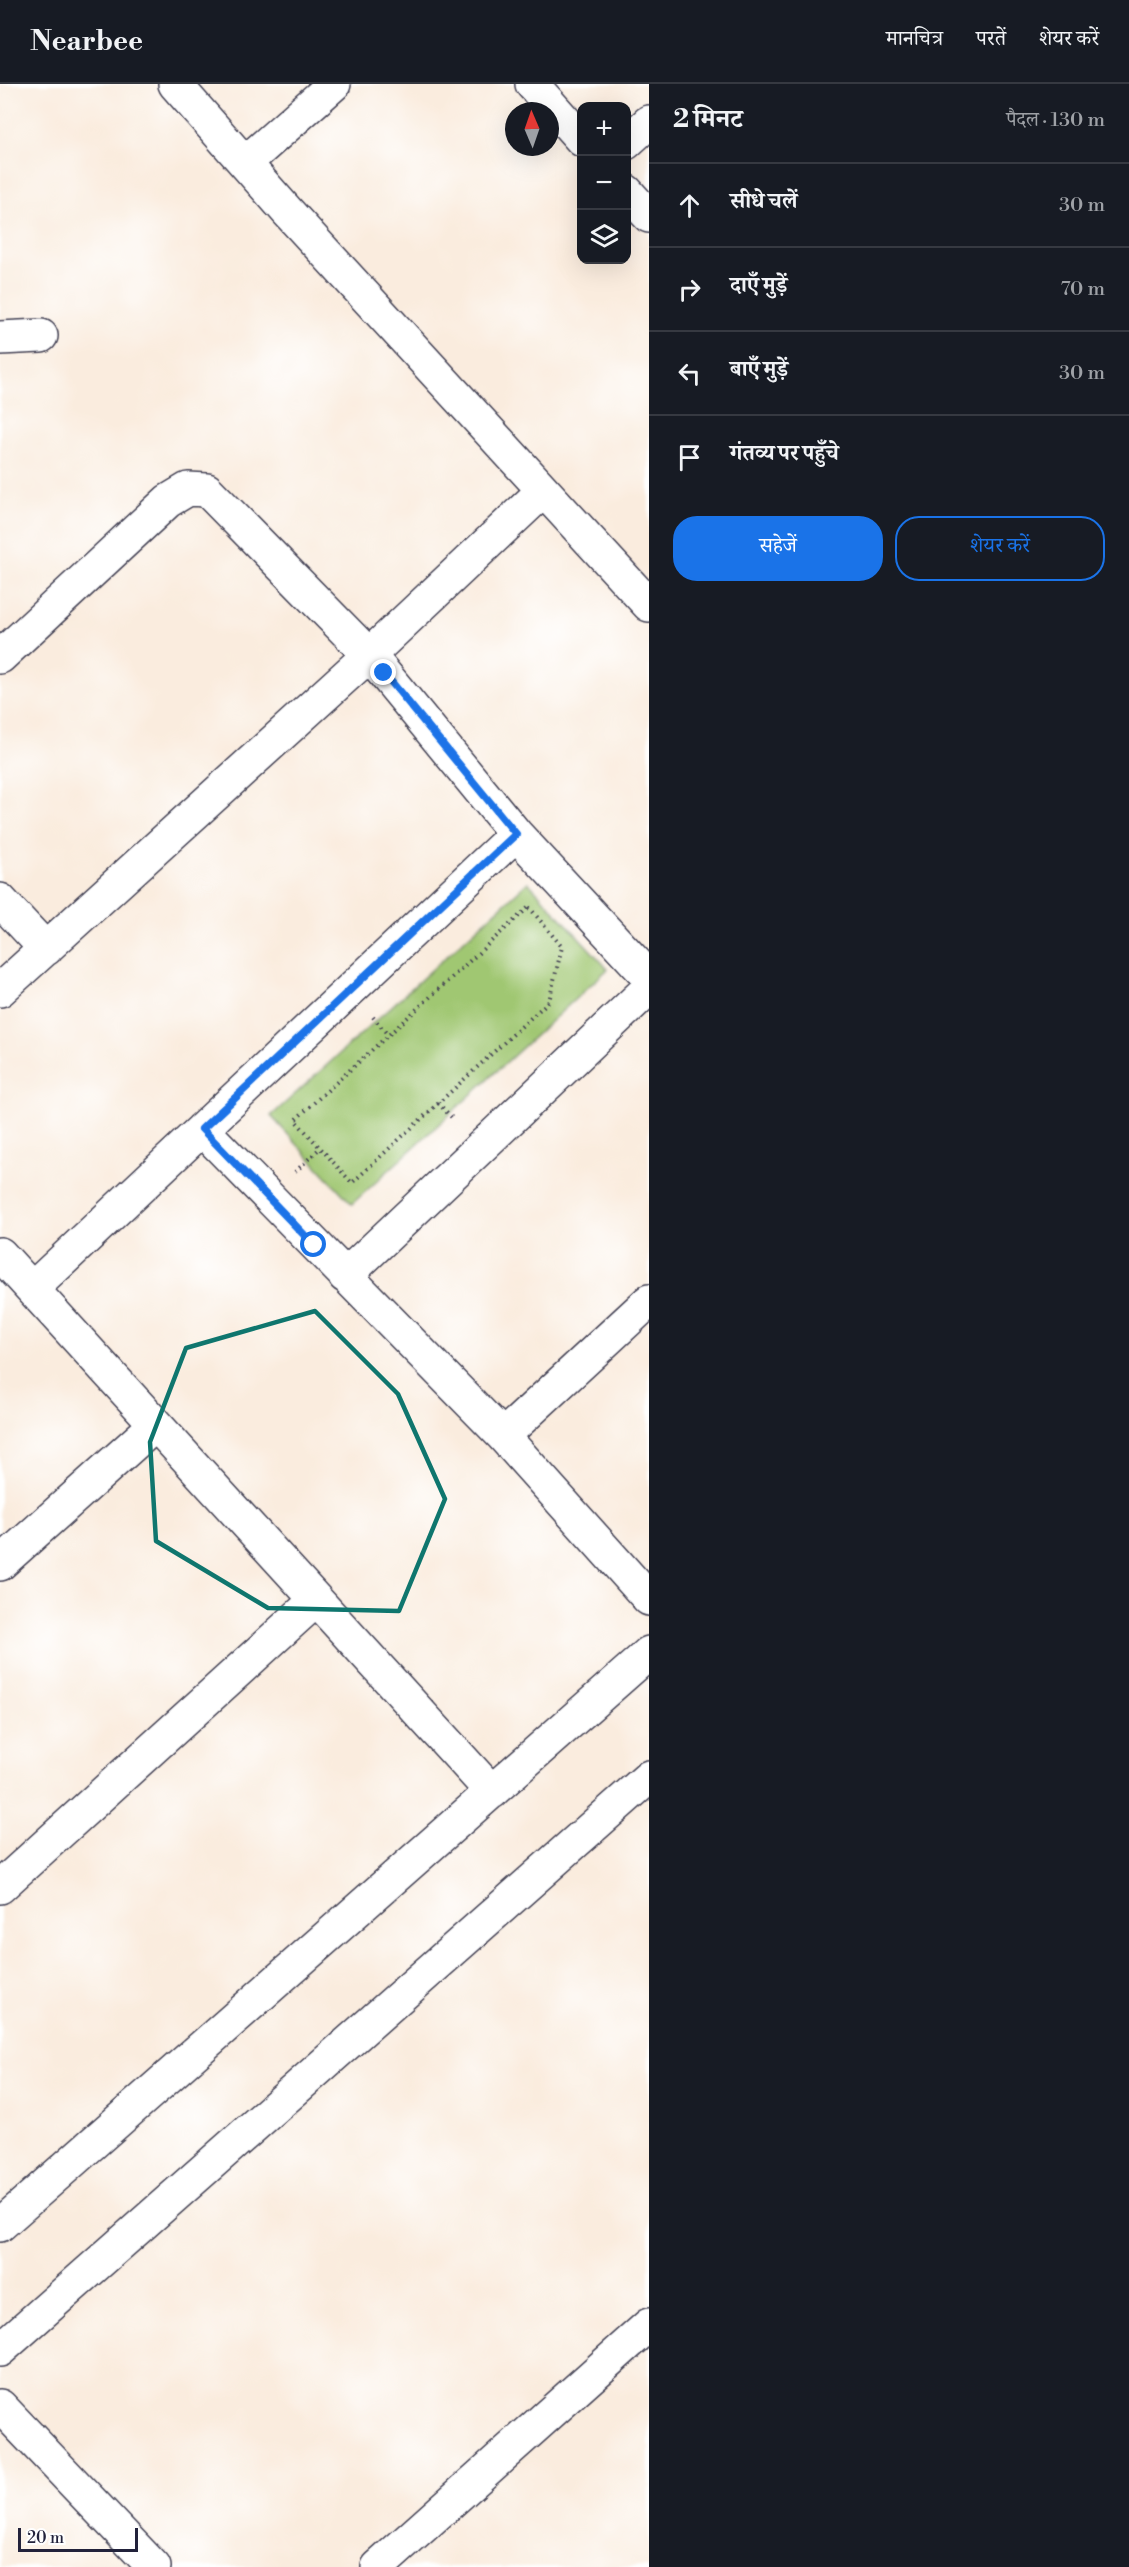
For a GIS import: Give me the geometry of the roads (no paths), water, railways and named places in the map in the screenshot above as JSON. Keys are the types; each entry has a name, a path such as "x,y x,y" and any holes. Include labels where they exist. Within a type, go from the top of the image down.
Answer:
{"street":[{"path":"175,84 649,605"},
{"path":"245,163 334,84"},
{"path":"531,84 577,135"},
{"path":"631,139 649,122"},
{"path":"631,196 649,216"},
{"path":"0,338 41,336"},
{"path":"0,657 168,501 188,489 207,490 226,506 369,655 516,834 649,977"},
{"path":"0,990 369,655 543,491"},
{"path":"32,1289 516,834"},
{"path":"0,900 46,949"},
{"path":"345,1276 649,988"},
{"path":"202,1129 503,1437 649,1599"},
{"path":"0,1254 492,1792"},
{"path":"503,1437 649,1301"},
{"path":"0,1564 155,1425"},
{"path":"0,1887 315,1601"},
{"path":"0,2225 649,1653"},
{"path":"0,2350 649,1777"},
{"path":"378,2567 649,2325"},
{"path":"0,2406 154,2567"}]}
